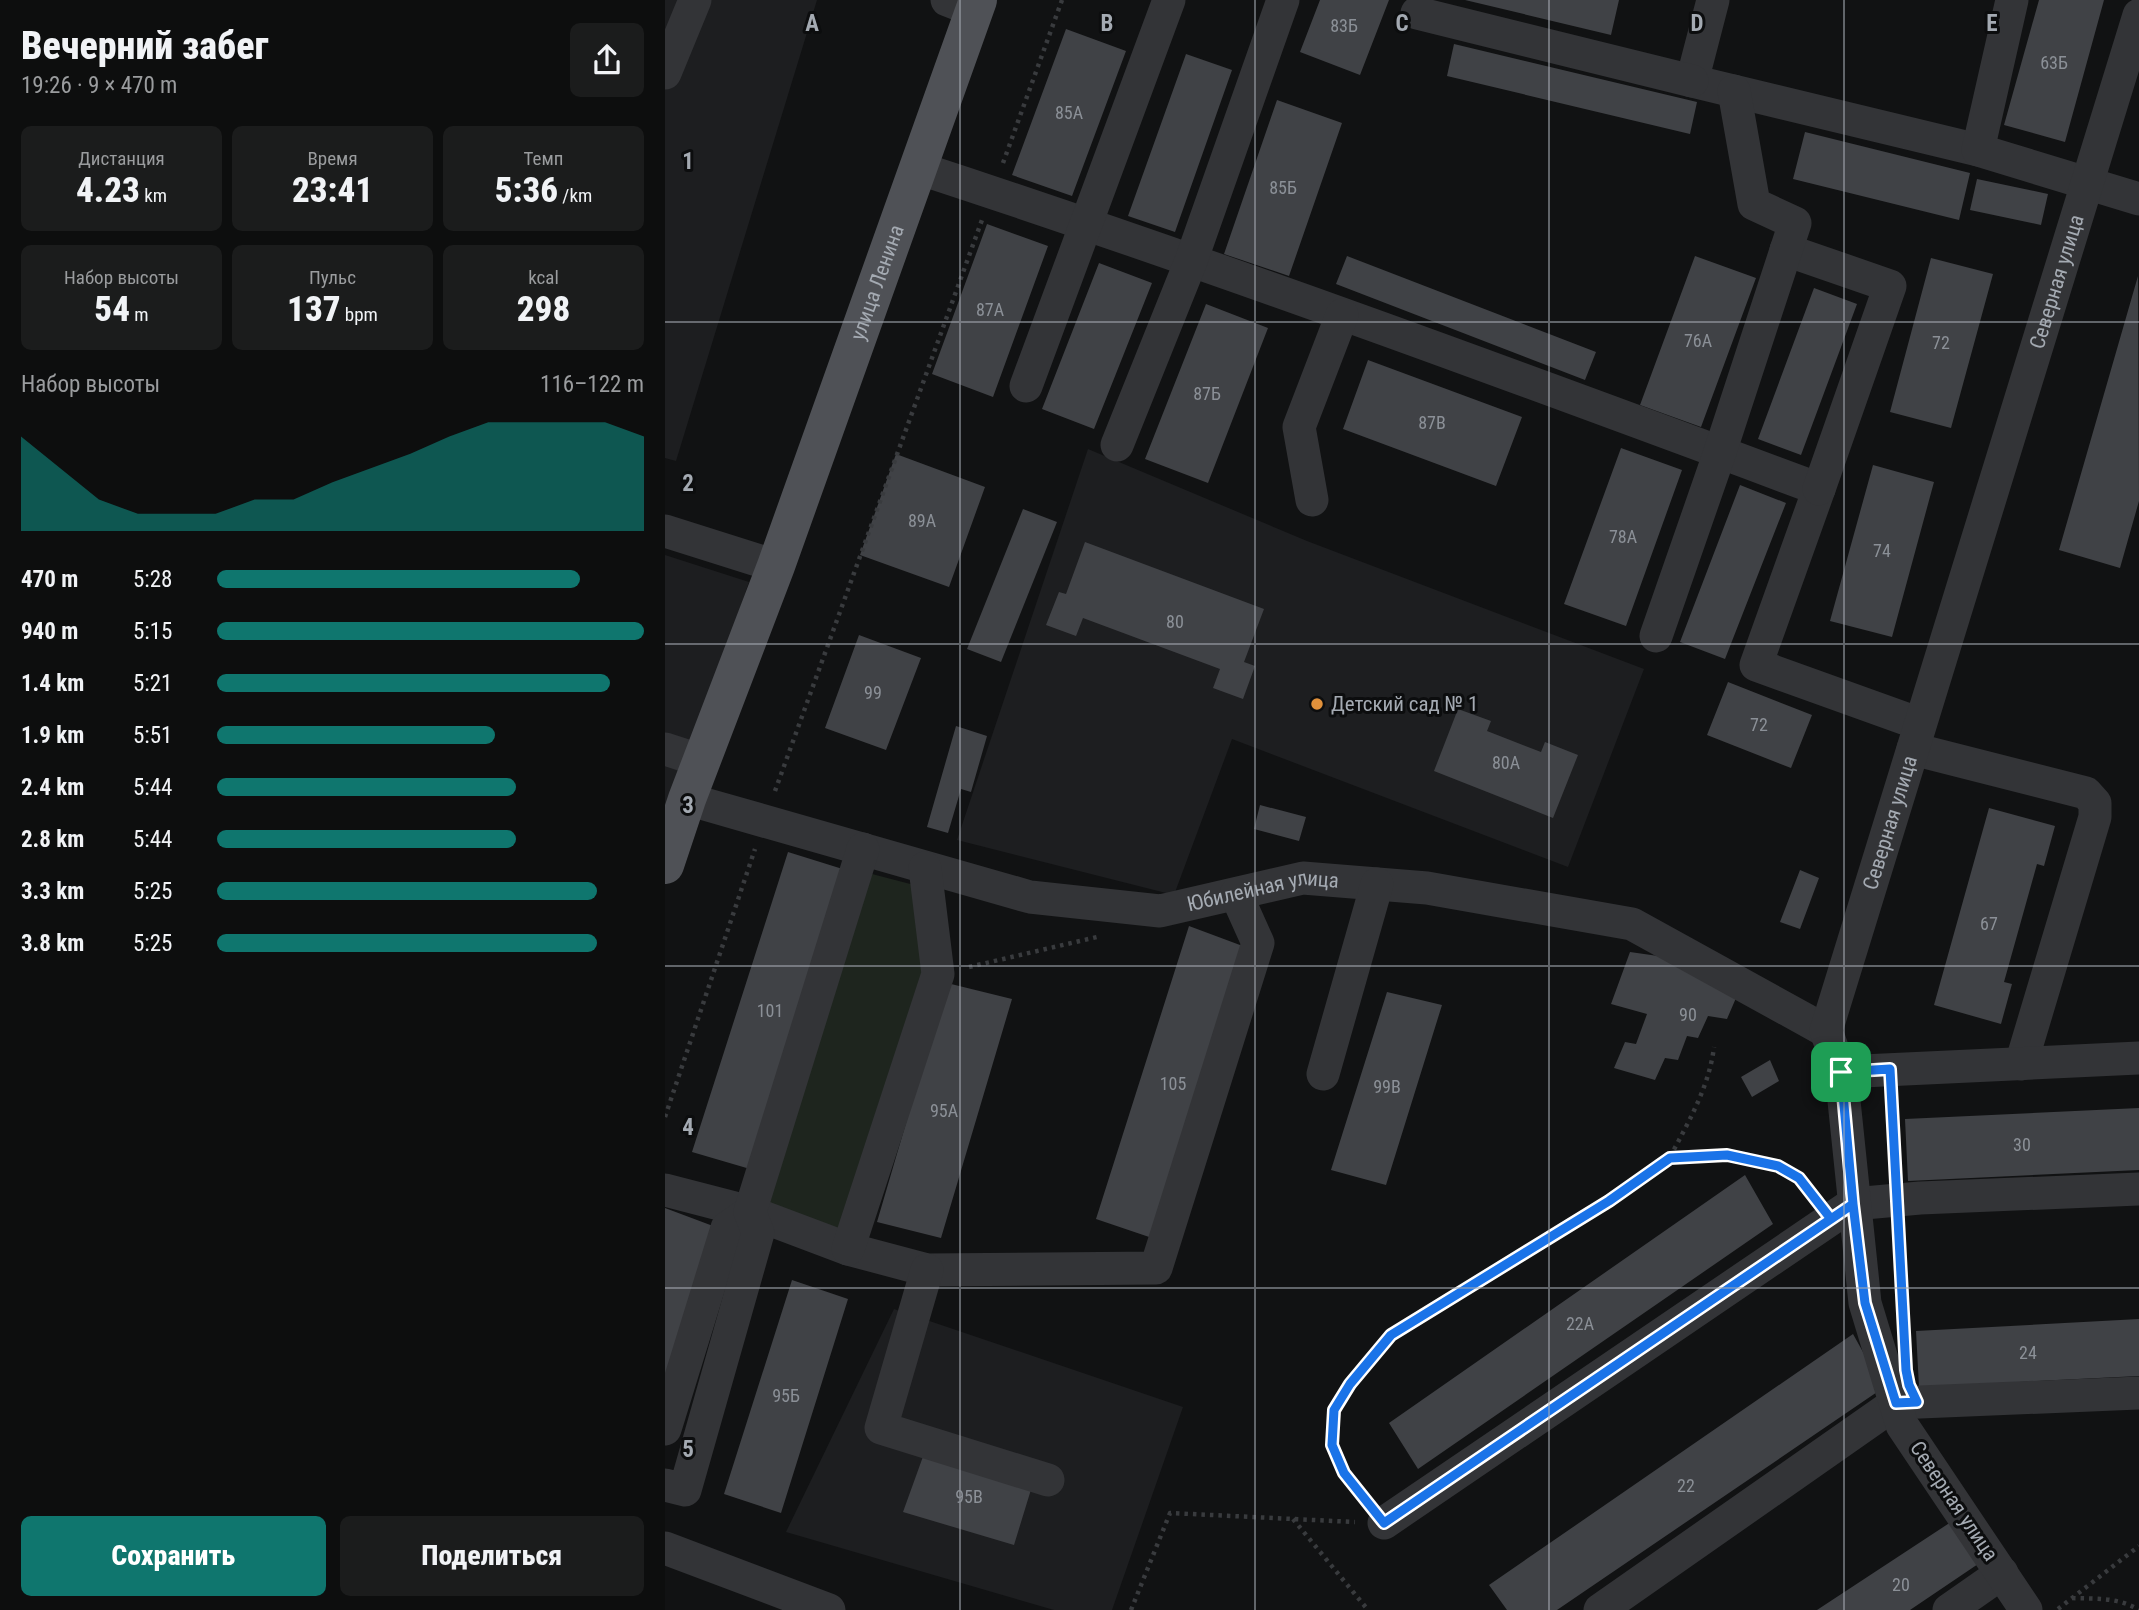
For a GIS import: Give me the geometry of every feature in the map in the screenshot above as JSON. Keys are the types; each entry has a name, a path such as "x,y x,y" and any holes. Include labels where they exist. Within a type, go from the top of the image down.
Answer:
{"main road":[{"name":"улица Ленина","path":"665,865 919,168 967,4"}],"street":[{"path":"665,72 695,0"},
{"path":"1025,386 1169,0"},
{"path":"1117,445 1191,261 1283,0"},
{"path":"1692,80 1713,0"},
{"path":"1978,150 2012,0"},
{"path":"1417,13 1978,150 2139,199"},
{"name":"Северная улица","path":"2027,1610 1902,1425 1865,1303 1842,1211 1841,1072 1826,1031 2139,15"},
{"path":"1656,636 1795,223 1753,204 1734,91"},
{"path":"919,168 1086,223 1819,489"},
{"path":"1786,250 1890,286 1756,665 1916,737 2086,793 2095,803 2095,817 2021,1063"},
{"path":"1312,500 1299,427 1342,316"},
{"path":"665,531 776,566"},
{"path":"665,749 702,761"},
{"name":"Юбилейная улица","path":"687,799 1030,897 1160,911 1303,878 1427,888 1632,924 1826,1031"},
{"path":"665,1429 727,1228 750,1212 863,849"},
{"path":"848,1249 937,974 925,869"},
{"path":"1323,1074 1377,884"},
{"path":"665,1191 750,1212 848,1249 927,1270 1156,1268 1258,943 1236,894"},
{"path":"1841,1072 2139,1058"},
{"path":"1384,1523 1842,1211 1896,1200 2139,1189"},
{"path":"665,1485 685,1490 758,1233 750,1212"},
{"path":"927,1270 881,1428 1048,1480"},
{"path":"1600,1610 1896,1403 2139,1393"},
{"path":"665,1548 829,1610"},
{"path":"1949,1610 2002,1573"}],"path":[{"path":"665,1117 765,821 1062,0"},
{"path":"937,974 1109,934"},
{"path":"1384,1523 1344,1473 1332,1445 1334,1410 1350,1384 1391,1335 1609,1201 1670,1158 1704,1091 1714,1047"},
{"path":"1890,1069 1903,1318"},
{"path":"1670,1158 1727,1155 1778,1166 1799,1178 1842,1211"},
{"path":"1131,1610 1170,1513 1384,1523"},
{"path":"1293,1518 1368,1610"},
{"path":"2057,1610 2139,1546"},
{"path":"2072,1598 2126,1602 2139,1610"}],"shaded area":[{"path":"665,0 817,0 676,461 665,458"},
{"name":"Детский сад № 1","path":"1088,449 1307,541 1644,669 1568,867 1232,739 1174,895 957,840"},
{"path":"665,555 749,582 665,826"},
{"path":"872,874 918,886 926,977 846,1232 764,1203"},
{"path":"894,1309 1183,1407 1112,1610 1054,1610 786,1532"}],"building":[{"path":"1320,0 1389,0 1360,75 1300,52"},
{"path":"1465,0 1619,0 1611,35"},
{"path":"2039,0 2104,0 2065,142 2004,125"},
{"path":"1066,29 1126,51 1072,196 1012,175"},
{"path":"1454,44 1697,102 1690,134 1447,76"},
{"path":"1186,54 1232,70 1175,232 1128,216"},
{"path":"1277,100 1342,123 1289,276 1224,254"},
{"path":"1805,132 1970,173 1959,220 1793,179"},
{"path":"1977,179 2048,194 2041,225 1970,210"},
{"path":"987,224 1048,246 993,397 932,374"},
{"path":"1347,256 1596,352 1585,380 1336,284"},
{"path":"1695,256 1756,278 1701,427 1640,405"},
{"path":"1931,258 1993,274 1951,428 1890,412"},
{"path":"1099,263 1152,283 1094,429 1042,409"},
{"path":"2138,276 2139,501 2120,568 2059,550"},
{"path":"1814,288 1857,304 1801,455 1758,439"},
{"path":"1206,304 1268,328 1208,483 1145,459"},
{"path":"1368,360 1522,417 1496,486 1343,429"},
{"path":"1621,448 1682,470 1626,626 1564,604"},
{"path":"896,454 985,487 949,587 860,555"},
{"path":"1873,465 1934,482 1892,637 1830,621"},
{"path":"1740,485 1786,503 1725,659 1680,642"},
{"path":"1023,509 1057,522 1001,662 967,649"},
{"path":"1085,542 1264,609 1244,662 1255,666 1243,699 1213,688 1220,669 1083,618 1076,636 1046,625 1059,592 1066,594"},
{"path":"859,635 921,658 886,750 825,728"},
{"path":"1728,682 1812,715 1791,768 1707,735"},
{"path":"1458,709 1491,721 1487,731 1541,752 1545,742 1578,755 1553,818 1434,771"},
{"path":"956,726 987,736 971,792 961,789 948,833 927,827"},
{"path":"1260,805 1306,817 1299,841 1254,829"},
{"path":"1989,808 2055,826 2044,866 2037,864 2004,982 2012,984 2001,1024 1934,1005"},
{"path":"788,852 849,871 750,1169 692,1152"},
{"path":"1800,870 1819,878 1800,929 1780,922"},
{"path":"1189,926 1248,948 1158,1240 1096,1219"},
{"path":"1630,952 1679,959 1739,991 1727,1019 1708,1016 1698,1038 1687,1036 1678,1060 1665,1058 1655,1080 1614,1068 1625,1042 1636,1044 1647,1014 1611,1004"},
{"path":"947,983 1012,999 941,1238 877,1222"},
{"path":"1387,992 1442,1005 1386,1185 1331,1170"},
{"path":"1770,1060 1779,1081 1752,1097 1741,1077"},
{"path":"2139,1108 2139,1170 1908,1181 1905,1119"},
{"path":"1745,1175 1773,1224 1418,1469 1389,1423"},
{"path":"665,1208 721,1229 665,1403"},
{"path":"792,1280 848,1299 781,1513 724,1494"},
{"path":"2139,1319 2139,1376 1919,1387 1916,1331"},
{"path":"1853,1334 1883,1388 1557,1610 1507,1610 1489,1585"},
{"path":"925,1451 1033,1483 1014,1545 903,1512"},
{"path":"1954,1520 1984,1560 1910,1610 1817,1610"}],"place":[{"name":"Детский сад № 1","path":"1317,704"}],"route":[{"path":"1841,1072 1853,1204 1384,1523 1344,1473 1332,1445 1334,1410 1350,1384 1391,1335 1452,1300 1609,1201 1670,1158 1727,1155 1778,1166 1799,1178 1831,1219 1853,1204 1865,1303 1896,1403 1917,1402 1906,1370 1890,1069 1841,1072"}]}
